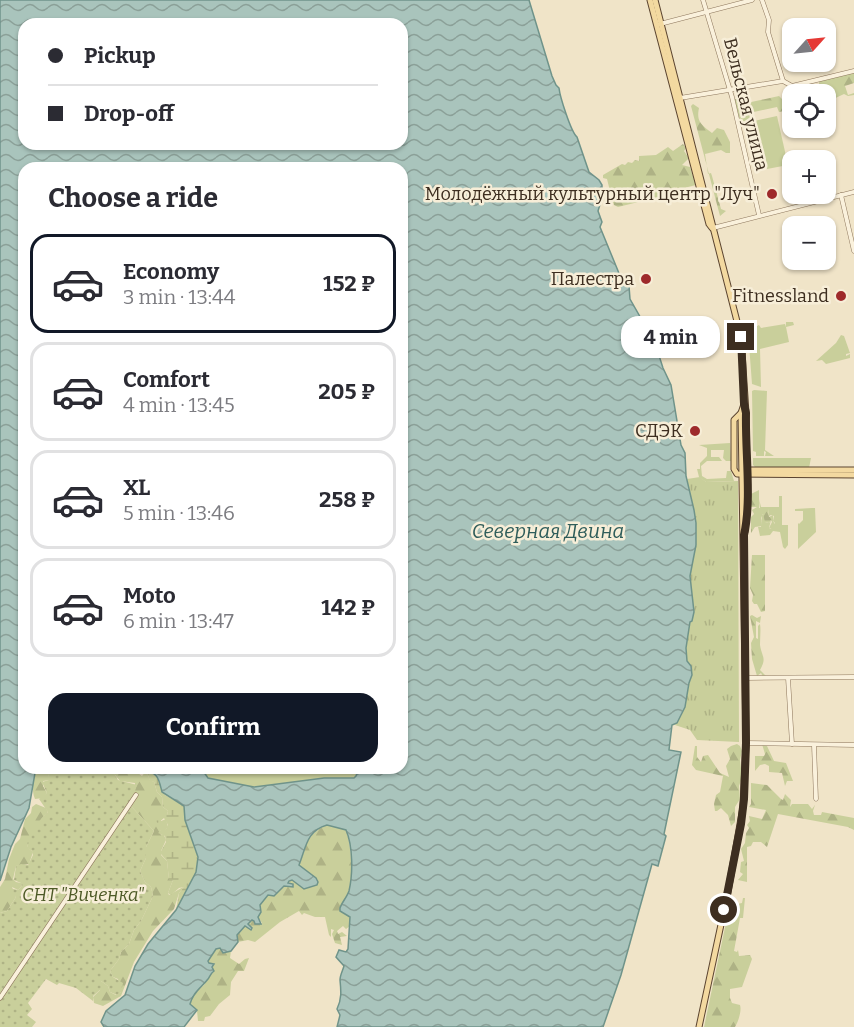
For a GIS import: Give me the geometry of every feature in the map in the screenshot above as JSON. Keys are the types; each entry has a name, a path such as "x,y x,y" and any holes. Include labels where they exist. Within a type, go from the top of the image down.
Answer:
{"main road":[{"path":"650,0 659,24 679,98 709,224 741,337 746,413 744,535 746,743 741,824 699,1027"},
{"path":"655,0 659,24"},
{"path":"744,404 741,413 745,472"},
{"path":"741,413 734,420 734,469 736,474 854,470"},
{"path":"745,472 854,475"}],"street":[{"name":"Вельская улица","path":"703,0 729,89 759,215"},
{"path":"659,24 752,0"},
{"path":"762,0 769,20 768,32 783,81"},
{"path":"679,98 783,81 792,86 854,71"},
{"path":"712,228 854,192"},
{"path":"840,195 854,251"},
{"path":"746,678 854,677"},
{"path":"789,678 792,744"},
{"path":"746,743 854,746"},
{"path":"814,745 816,800"},
{"path":"0,998 136,795"}],"green space":[{"path":"854,72 854,83 845,86 848,95 854,93 854,95 848,96 844,94 836,98 836,84 820,84 819,81"},
{"path":"779,96 782,99 782,111 779,112 777,107 749,113 750,119 744,122 740,120 734,99 738,99 742,104"},
{"path":"693,104 699,108 698,117 703,125 712,133 717,128 724,130 730,142 730,153 721,150 705,154 707,166 691,106"},
{"path":"777,116 785,150 782,150 782,166 767,169 754,121"},
{"path":"683,144 686,148 684,151 689,158 682,165 690,167 696,185 680,189 676,187 679,192 618,207 614,205 611,196 613,193 603,175 622,164 639,161 639,156 656,155 668,147 673,151"},
{"path":"711,173 721,209 726,211 720,216 709,174"},
{"path":"786,322 793,322 794,325 786,327"},
{"path":"785,324 789,342 760,349 761,387 752,384 748,331 759,325 761,328"},
{"path":"841,335 844,336 850,353 846,356 850,354 850,358 826,364 822,360 816,361 836,343"},
{"path":"752,391 767,391 765,450 774,456 765,456 764,451 764,456 756,456 756,452 753,451"},
{"path":"730,443 731,461 723,458 724,450 711,450 711,457 719,457 722,461 707,461 701,466 702,476 707,479 726,478 727,471 731,471 734,481 706,482 699,477 697,469 700,469 700,463 707,456 707,448 699,445"},
{"path":"753,458 811,458 809,468 756,468 753,465"},
{"path":"700,477 706,482 738,481 739,742 697,740 690,730 675,725 683,710 691,672 686,648 693,602 690,576 696,545 694,510 687,479"},
{"path":"759,490 759,508 768,509 769,517 773,515 776,526 769,528 772,522 771,520 769,523 765,522 763,514 762,526 755,527 751,533 751,517 754,514 752,510 757,507 751,507 751,494"},
{"path":"779,496 782,496 782,525 788,525 788,545 785,549 780,532 773,531 770,535 760,536 758,527 761,527 762,515 765,515 765,522 769,523 771,520 769,528 771,529 775,523 774,516 769,516 768,509 760,509 759,499 761,507 779,507"},
{"path":"815,508 816,532 798,549 798,523 803,520 803,511 795,511 795,509"},
{"path":"752,555 765,555 765,611 761,612 757,604 752,601 753,595 750,588"},
{"path":"750,616 757,618 761,616 760,623 756,621 756,638 758,639 760,624 760,645 764,660 760,670 767,677 763,677 761,673 757,676 752,659 751,643 754,637"},
{"path":"737,744 742,751 740,760 742,777 739,786 740,799 735,807 735,822 731,826 728,815 721,808 715,811 716,795 720,792 723,776 696,770 692,765 695,746 697,746 697,757 701,762 703,756 708,755 720,773 729,777 726,766 730,759 727,749"},
{"path":"762,744 767,746 774,761 786,763 793,781 787,781 785,786 782,773 769,772 769,766 765,764 760,765 755,771 755,756 765,754"},
{"path":"48,774 50,780 43,781 47,793 43,798 35,799 33,783 35,775"},
{"name":"СНТ \"Виченка\"","path":"48,774 115,774 118,780 137,785 135,791 137,795 130,805 154,831 146,847 146,858 140,871 145,882 151,887 153,896 129,944 121,952 110,971 113,977 123,983 121,992 117,995 110,992 108,986 101,981 101,989 93,996 93,1001 76,988 59,983 57,985 46,979 28,1003 32,1009 27,1015 36,1022 32,1027 0,1027 0,913 7,911 16,897 9,888 18,890 22,886 14,880 16,866 28,865 33,855 32,851 27,848 29,837 48,812 39,799 47,793 42,782 49,780"},
{"path":"139,774 142,776 147,774 154,782 157,792 162,797 163,807 168,811 167,815 161,815 161,821 166,819 168,827 161,830 160,834 164,835 166,840 161,855 167,861 169,879 173,880 168,893 169,895 185,886 179,893 174,909 153,931 134,962 121,996 103,1006 94,1003 93,997 100,990 101,981 108,986 110,992 116,995 121,992 118,979 113,977 110,971 121,952 129,944 153,896 151,887 145,882 140,871 146,858 146,847 154,831 130,805 135,792 135,783 120,781 115,775"},
{"path":"147,774 158,777 165,795 184,806 194,848 198,855 196,872 176,910 179,893 184,887 171,895 168,893 173,880 169,880 167,861 160,853 166,842 165,836 158,833 166,829 168,825 164,818 158,823 155,821 159,815 167,815 168,811 163,807 162,797 157,792 154,782 150,781"},
{"path":"205,774 357,774 354,778 324,778 254,787 208,778"},
{"path":"751,783 767,785 783,800 785,794 791,800 790,807 792,804 808,804 812,809 815,805 814,815 821,815 822,812 854,818 854,830 778,814 767,847 761,842 753,842 747,847 747,882 738,880 743,874 740,872 741,862 744,861 741,849 749,828 747,825 750,821 749,816 762,819 766,810 749,807"},
{"path":"36,804 46,808 48,812 35,828 27,847 33,852 29,864 16,866 13,879 22,886 18,890 12,887 16,897 7,911 0,913 0,887 5,879 9,859 15,844 20,839 25,819"},
{"path":"326,825 346,830 349,844 351,880 341,911 350,917 350,926 346,929 343,926 337,931 338,934 342,932 347,936 340,937 342,945 335,943 332,934 334,930 331,929 331,937 329,935 325,917 315,917 304,913 302,915 299,911 280,922 255,942 248,940 238,942 237,933 245,926 252,928 248,925 252,920 254,924 262,923 258,917 261,912 259,906 268,895 272,896 285,886 293,887 293,884 288,882 292,880 306,889 318,880 299,865 310,838"},
{"path":"745,898 743,918 740,918 734,951 738,950 739,956 750,955 752,959 742,987 730,989 732,1003 740,1005 739,1016 735,1027 704,1027 731,899 734,900 731,910 735,913 737,904 742,903"},
{"path":"220,948 223,953 231,951 230,958 239,964 249,958 244,971 238,971 231,982 230,995 210,1016 205,1017 204,1021 198,1021 197,1011 190,1003 193,994 204,985 214,971 212,967 214,964 208,961 216,949"}],"water":[{"name":"Северная Двина","path":"0,0 529,0 552,76 559,88 569,122 577,137 589,172 602,185 602,198 598,211 602,222 600,227 623,283 629,286 630,299 655,343 671,385 696,523 696,545 690,576 694,612 686,648 687,661 691,666 692,675 685,707 677,723 672,725 669,750 681,752 664,834 666,836 658,866 652,864 621,975 603,1027 337,1027 340,1015 337,1009 341,991 340,978 344,966 336,957 339,950 346,952 348,949 350,917 340,911 340,908 349,891 352,860 346,830 327,825 315,831 311,836 299,865 316,878 317,885 304,889 292,880 289,881 288,883 293,884 293,887 284,886 274,896 268,895 260,905 261,912 258,917 261,924 255,924 252,920 248,924 251,930 245,926 237,935 238,942 231,951 223,953 220,948 216,949 208,961 214,964 212,967 214,971 193,996 190,1004 197,1010 184,1027 104,1027 101,1022 106,1011 125,995 135,966 148,944 176,910 196,872 198,857 185,820 184,806 162,792 160,782 154,774 205,774 208,778 254,787 324,778 354,778 357,774 408,774 408,162 18,162 18,774 35,774 29,808 11,847 0,881"}],"place":[{"name":"Молодёжный культурный центр \"Луч\"","path":"772,194"},
{"name":"Палестра","path":"646,279"},
{"name":"Fitnessland","path":"841,296"},
{"name":"СДЭК","path":"695,431"}],"route":[{"path":"724,910 741,824 746,743 744,535 747,488 746,413 741,337"}]}
